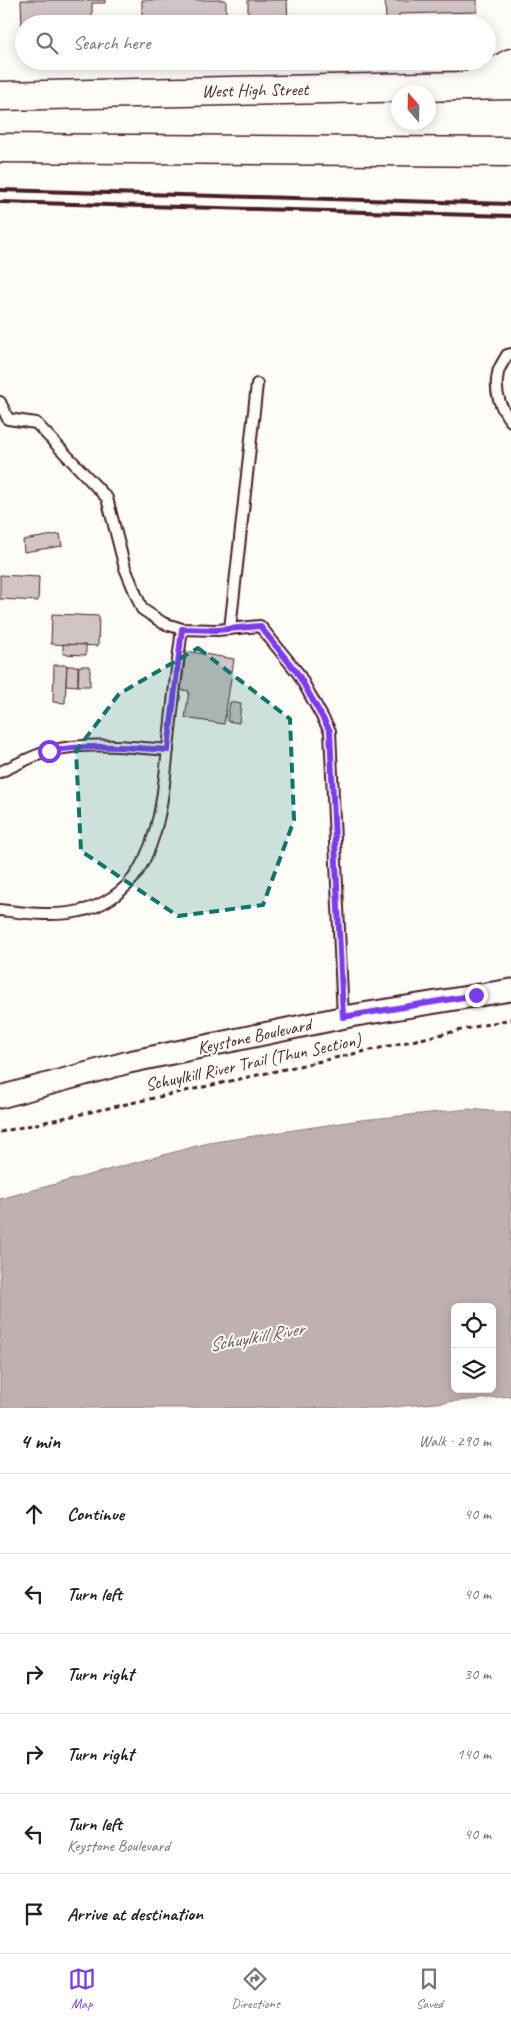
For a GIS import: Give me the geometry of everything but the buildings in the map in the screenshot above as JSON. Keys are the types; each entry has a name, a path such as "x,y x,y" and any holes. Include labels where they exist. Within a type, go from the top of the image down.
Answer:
{"main road":[{"path":"470,86 511,63"},
{"name":"West High Street","path":"0,96 511,85"},
{"path":"0,148 511,152"}],"street":[{"name":"Keystone Boulevard","path":"0,1097 129,1062 343,1017 511,990"}],"lane":[{"path":"511,354 507,356 498,373 498,394 502,411 511,421"},
{"path":"230,628 257,384"},
{"path":"0,402 8,420 36,423 107,498 125,568 142,609 163,623 182,629 260,626 298,674 330,731 343,1017"},
{"path":"0,910 46,915 81,911 120,892 137,873 155,834 168,750 182,629"},
{"path":"0,772 49,751 73,747 124,747 168,750"}],"path":[{"name":"Schuylkill River Trail (Thun Section)","path":"0,1132 511,1019"}],"highlighted area":[{"path":"198,648 290,719 294,820 263,905 178,916 81,851 76,751 119,694"}],"water":[{"name":"Schuylkill River","path":"469,1109 511,1113 511,1396 382,1408 0,1408 0,1199 208,1143 361,1120"}],"railway":[{"path":"0,190 511,204"},
{"path":"0,202 511,216"}],"route":[{"path":"49,751 73,747 124,747 168,750 182,629 217,630 260,626 298,674 330,731 343,1017 476,995"}]}
